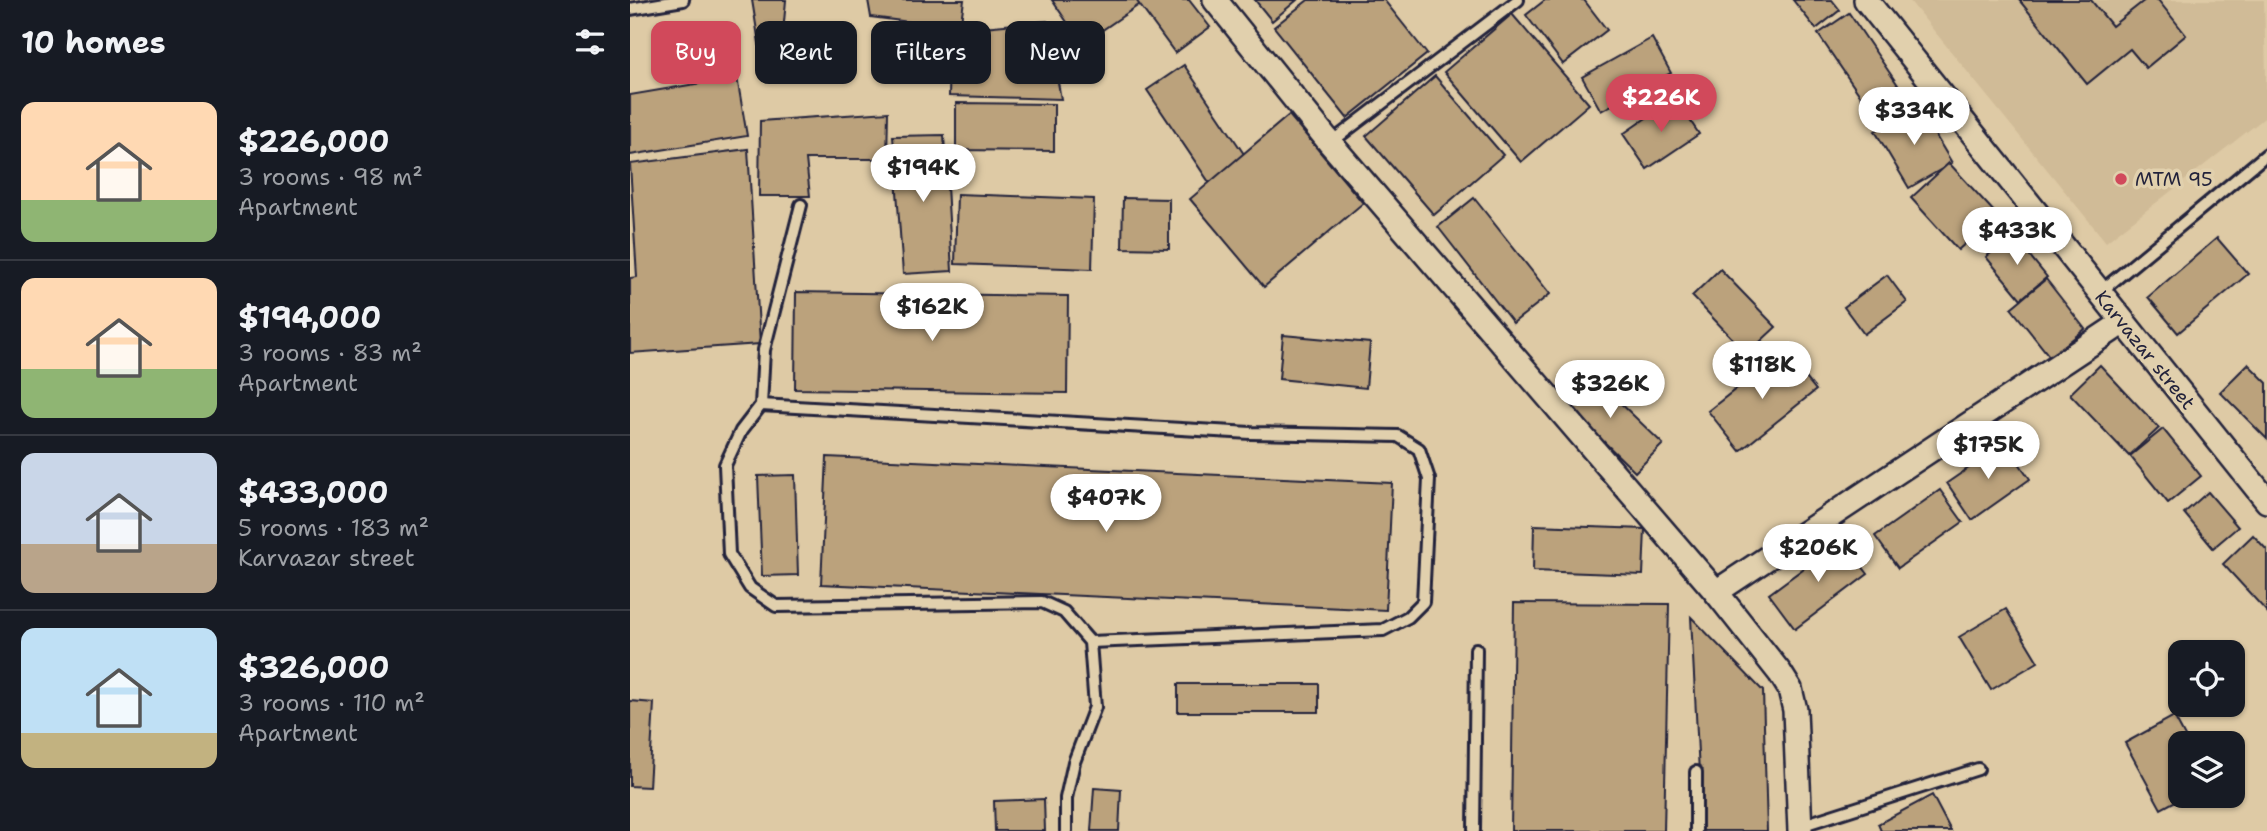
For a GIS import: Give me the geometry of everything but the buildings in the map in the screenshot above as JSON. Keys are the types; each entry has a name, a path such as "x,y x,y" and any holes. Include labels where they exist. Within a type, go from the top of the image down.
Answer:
{"street":[{"path":"1215,0 1330,144 1716,592 1790,689 1795,710 1800,829"},
{"name":"Karvazar street","path":"1866,0 2267,501"},
{"path":"1716,592 2122,323"}],"lane":[{"path":"630,9 683,0"},
{"path":"1330,144 1518,0"},
{"path":"2099,293 2267,153"},
{"path":"801,205 764,350 761,405 741,431 725,465 729,554 750,588 776,606 1042,602 1064,612 1090,642 1095,707 1074,762 1066,798 1066,831"},
{"path":"761,405 1251,433 1398,436 1419,449 1429,479 1423,602 1408,617 1383,629 1090,642"},
{"path":"1474,831 1476,649"},
{"path":"1800,829 1978,769"},
{"path":"1696,772 1696,831"}],"shaded area":[{"name":"МТМ 95","path":"1909,0 2264,0 2267,116 2106,242"}],"place":[{"name":"МТМ 95","path":"2121,179"}]}
